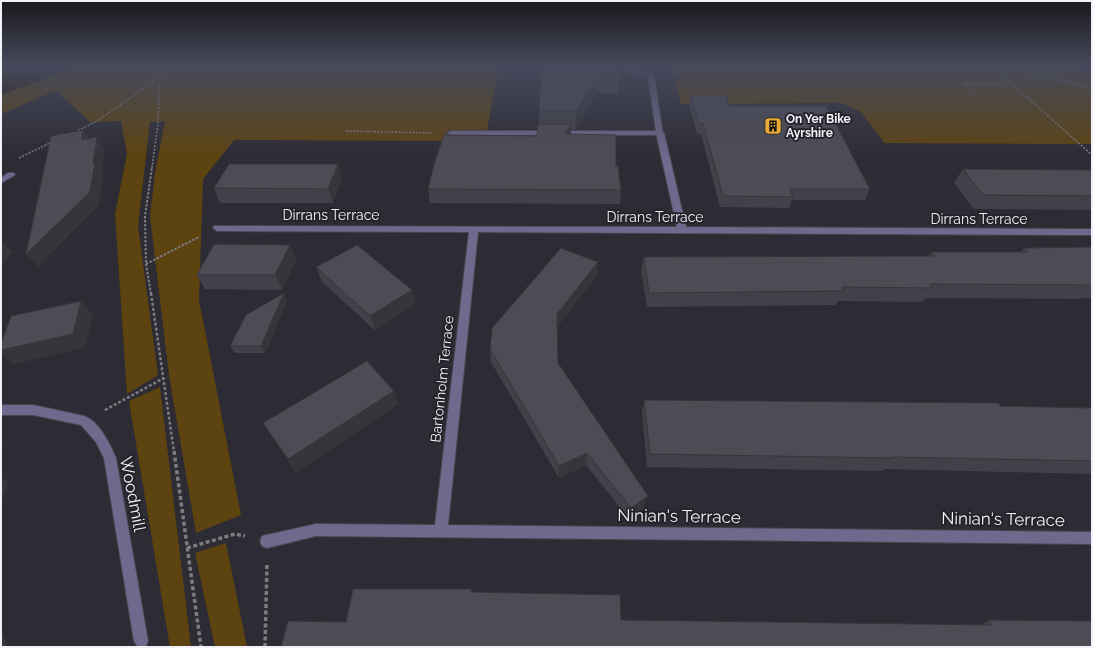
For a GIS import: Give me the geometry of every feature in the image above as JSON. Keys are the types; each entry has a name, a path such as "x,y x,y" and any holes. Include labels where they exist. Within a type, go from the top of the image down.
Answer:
{"street":[{"path":"654,96 660,133 682,230"},
{"path":"452,133 660,133"},
{"path":"1,181 11,175"},
{"name":"Dirrans Terrace","path":"217,228 1092,232"},
{"name":"Bartonholm Terrace","path":"441,532 474,229"},
{"path":"1,410 34,410 84,421"},
{"name":"Woodmill","path":"84,421 100,438 110,458 141,641"},
{"name":"Ninian's Terrace","path":"267,541 316,530 1092,538"}],"path":[{"path":"70,135 97,121 132,96"},
{"path":"159,96 158,123 145,216 146,264 164,378 201,647"},
{"path":"1026,96 1092,155"},
{"path":"346,131 452,133"},
{"path":"13,161 57,140"},
{"path":"146,264 217,228"},
{"path":"84,421 164,378"},
{"path":"187,548 235,534 267,541 265,647"}],"shaded area":[{"path":"1,96 42,96 1,114"},
{"path":"63,96 493,96 487,130 448,130 445,141 234,140 203,179 199,300 241,515 196,533 169,375 150,216 155,173 165,121 150,122 138,226 158,375 127,394 115,214 127,154 121,121 90,122"},
{"path":"679,96 1092,96 1092,144 885,143 861,112 841,103 681,104"},
{"path":"160,387 191,647 170,647 129,401"},
{"path":"226,543 247,647 215,647 195,553"}],"building":[{"path":"540,96 585,96 576,111 539,111"},
{"path":"691,96 726,96 729,106 826,106 870,189 790,189 793,197 723,196 703,123 699,123"},
{"path":"538,124 571,124 565,134 616,135 616,166 618,166 621,190 428,189 434,164 444,135 537,136"},
{"path":"83,130 82,140 97,137 93,163 95,163 90,192 26,254 51,136"},
{"path":"229,164 338,164 328,189 214,188"},
{"path":"963,169 1092,170 1092,196 983,195"},
{"path":"214,244 290,245 275,275 197,275"},
{"path":"357,245 412,290 370,316 316,267"},
{"path":"1092,247 1092,285 930,284 932,288 842,287 844,291 649,293 644,257 934,256 931,252 1028,252 1024,248"},
{"path":"561,248 598,262 557,314 558,363 648,496 631,508 587,453 559,466 490,349 492,328"},
{"path":"284,293 261,346 230,346 246,315"},
{"path":"81,301 73,334 1,350 1,344 11,316"},
{"path":"367,361 394,391 288,459 263,423"},
{"path":"644,400 999,403 1000,406 1092,408 1092,461 650,454"},
{"path":"353,589 471,589 471,592 620,595 621,620 991,625 989,620 1092,621 1092,647 281,647 288,621 346,622"}],"place":[{"name":"On Yer Bike Ayrshire","path":"773,126"}]}
